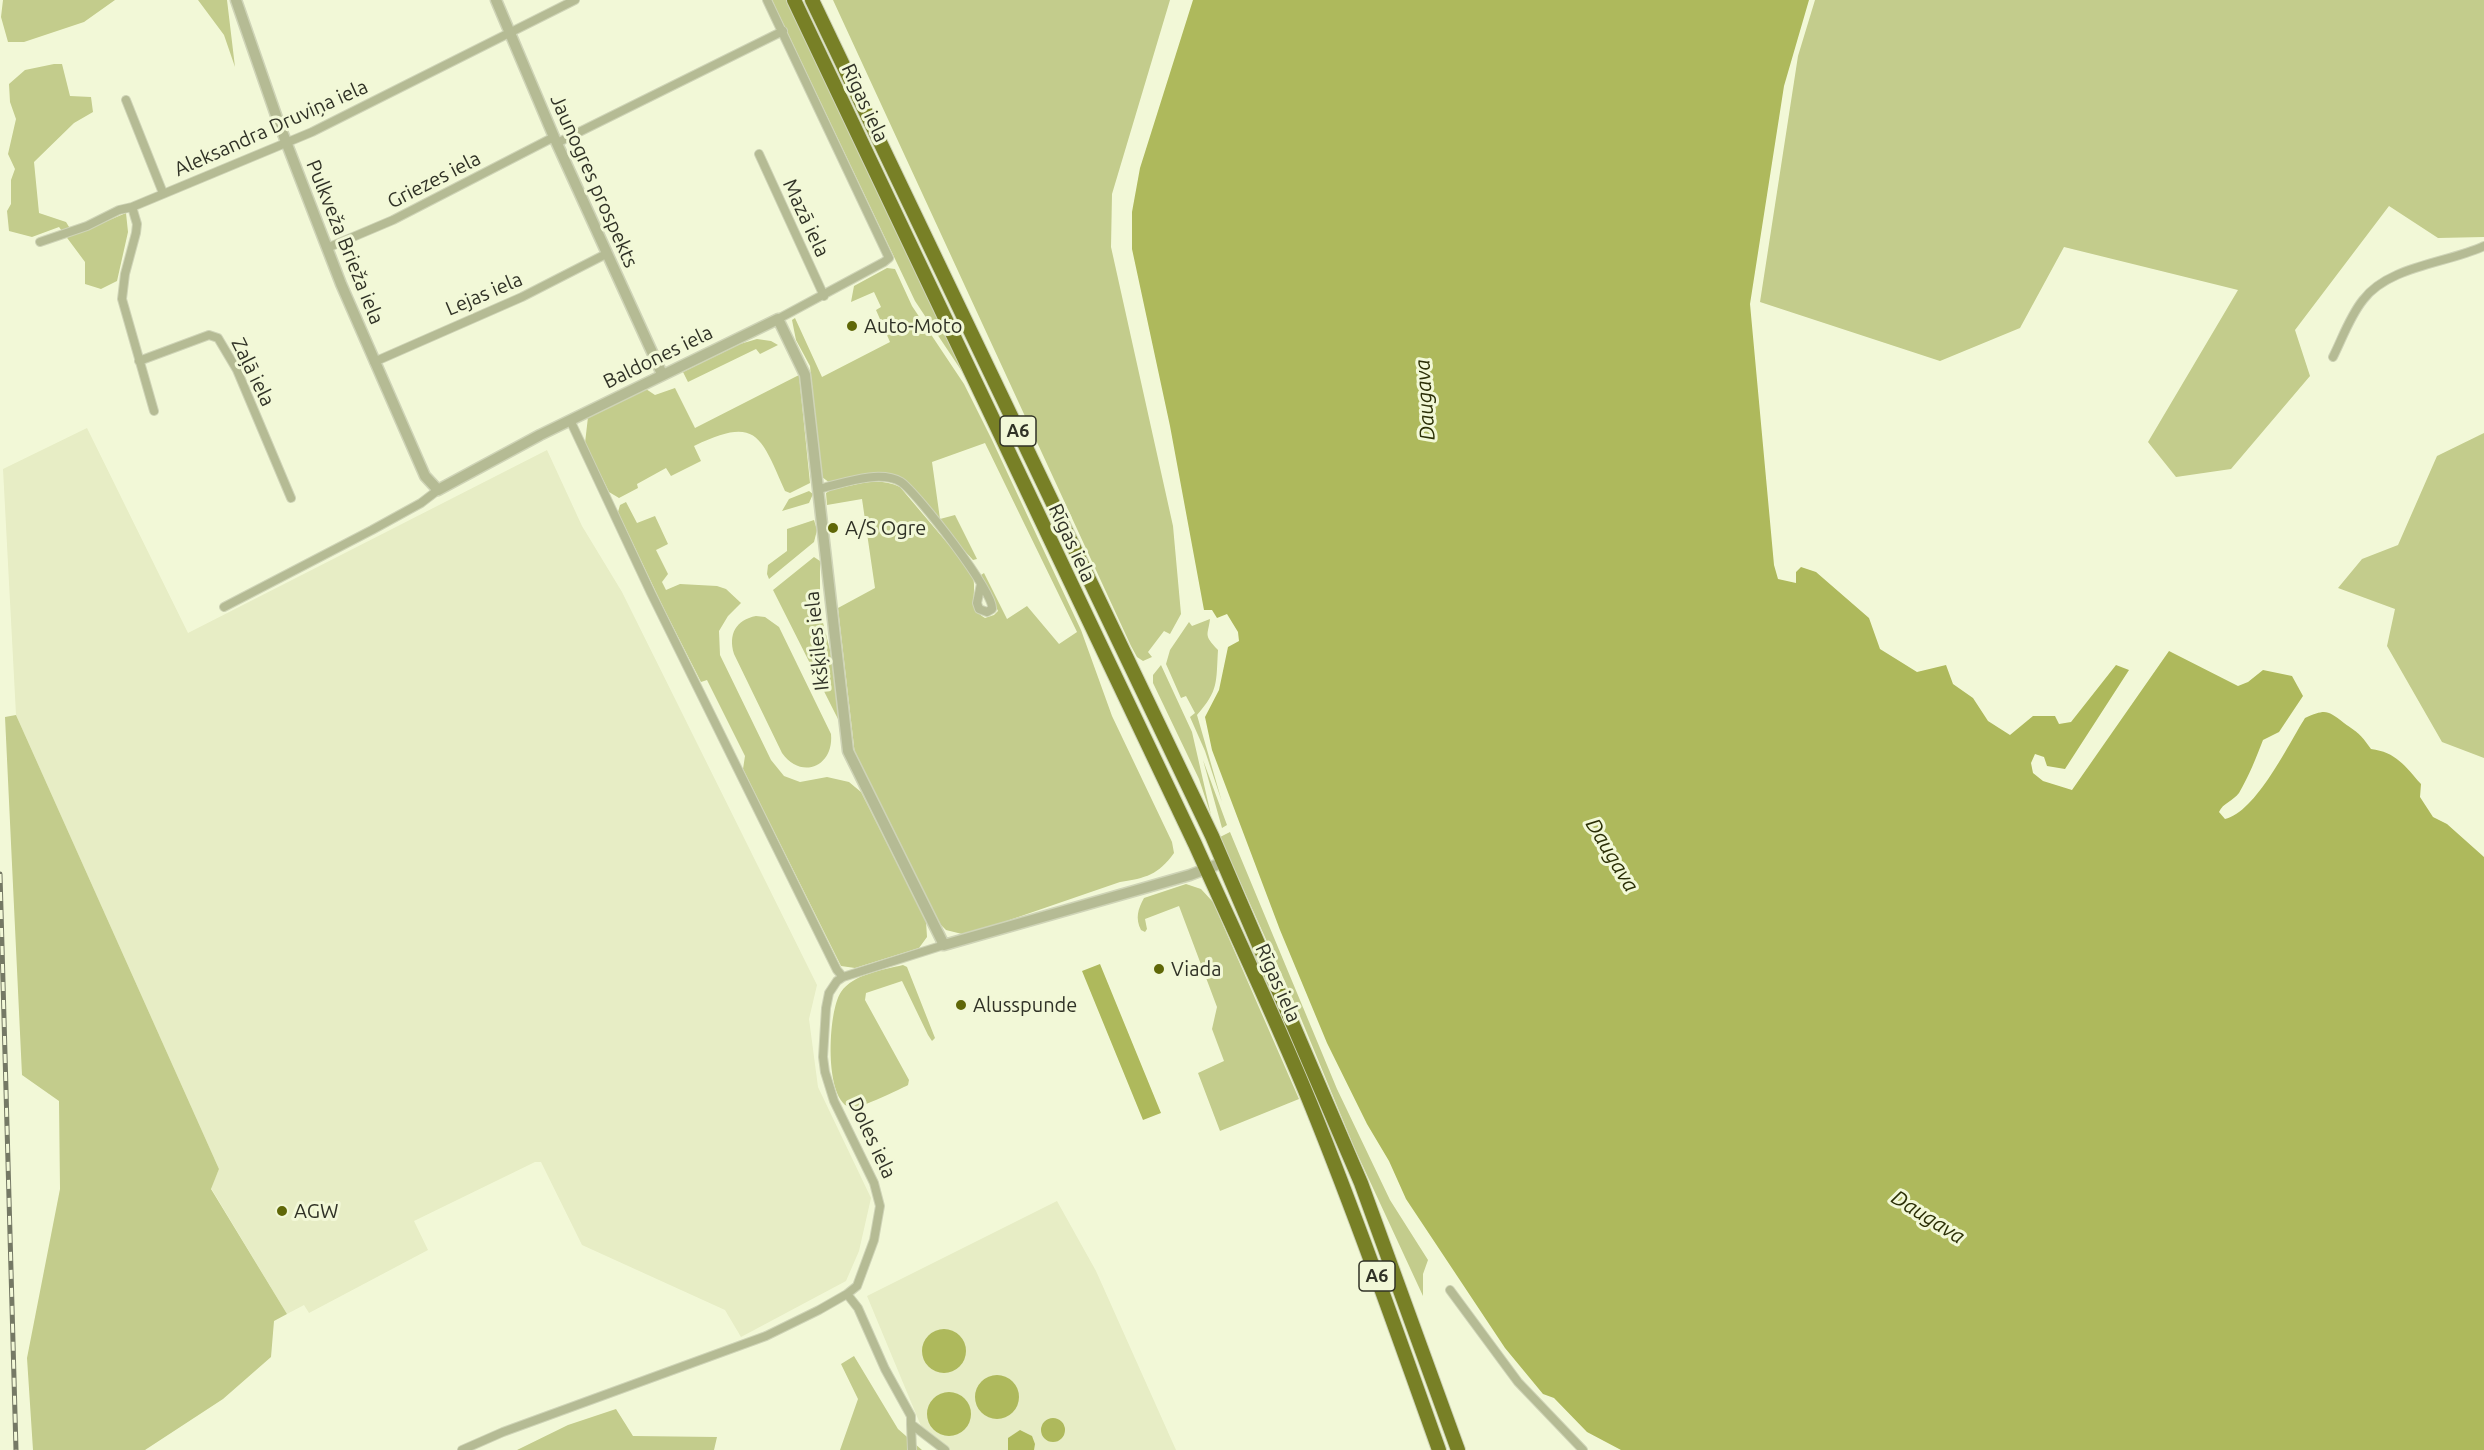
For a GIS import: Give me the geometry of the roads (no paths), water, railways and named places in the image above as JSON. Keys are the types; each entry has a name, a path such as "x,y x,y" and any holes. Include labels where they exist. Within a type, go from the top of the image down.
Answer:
{"highway":[{"name":"Rīgas iela","path":"794,0 1206,869 1310,1104 1368,1251 1439,1450"},
{"name":"Rīgas iela","path":"812,0 1224,862 1327,1100 1399,1286 1458,1450"}],"street":[{"name":"Pulkveža Brieža iela","path":"236,0 327,248 425,476 438,490"},
{"name":"Jaunogres prospekts","path":"496,0 606,254 662,374"},
{"name":"Aleksandra Druviņa iela","path":"40,242 87,226 119,210 132,207 287,143 575,0"},
{"path":"767,0 783,32"},
{"name":"Griezes iela","path":"327,248 393,220 783,32"},
{"name":"Baldones iela","path":"224,607 421,503 438,490 570,420 824,296 889,258 783,32"},
{"path":"126,100 163,194"},
{"name":"Mazā iela","path":"759,154 824,296"},
{"path":"132,207 137,224 125,274 122,299 154,411"},
{"path":"2333,357 2363,298 2383,283 2413,268 2469,254 2484,246"},
{"name":"Lejas iela","path":"375,362 522,297 606,254"},
{"name":"Ikšķiles iela","path":"778,319 805,375 848,751 944,945"},
{"name":"Zaļā iela","path":"139,361 209,335 218,338 237,370 291,498"},
{"path":"570,420 651,593 832,960 843,977 1224,862"},
{"path":"818,489 875,478 900,482 962,554 981,584"},
{"name":"Doles iela","path":"462,1450 503,1432 756,1340 799,1320 847,1294 857,1286 874,1240 880,1206 874,1183 834,1101 825,1072 823,1057 826,1008 829,993 837,981 843,977"},
{"path":"1450,1290 1518,1382 1583,1450"},
{"path":"847,1294 858,1308 876,1350 911,1416 912,1450"},
{"path":"911,1424 945,1450"}],"water":[{"name":"Daugava","path":"1193,0 1809,0 1784,86 1750,304 1774,565 1778,579 1796,583 1796,572 1801,567 1816,572 1869,618 1880,649 1917,672 1946,665 1953,684 1973,698 1988,721 2010,735 2033,716 2055,716 2059,724 2071,722 2116,665 2129,670 2065,769 2047,766 2044,757 2035,754 2031,763 2033,773 2043,781 2072,790 2169,651 2238,686 2248,682 2263,670 2292,676 2303,696 2279,732 2263,740 2239,793 2219,812 2225,819 2237,814 2259,791 2305,718 2326,712 2334,715 2356,732 2371,749 2387,753 2410,771 2421,784 2420,797 2433,817 2447,824 2484,857 2484,1450 1621,1450 1587,1432 1554,1398 1543,1394 1505,1348 1406,1199 1389,1161 1367,1124 1327,1043 1280,930 1212,750 1205,717 1219,690 1228,647 1239,641 1238,632 1227,614 1217,618 1212,610 1204,610 1170,426 1132,249 1132,212 1140,168"},
{"path":"1100,964 1161,1113 1143,1120 1082,971"},
{"path":"944,1329 960,1335 966,1351 960,1367 944,1373 928,1367 922,1351 928,1335"},
{"path":"997,1375 1013,1381 1019,1397 1013,1413 997,1419 981,1413 975,1397 981,1381"},
{"path":"949,1392 958,1393 965,1398 970,1405 970,1423 965,1430 958,1435 949,1436 940,1435 933,1430 928,1423 927,1414 928,1405 933,1398 940,1393"},
{"path":"1053,1418 1062,1421 1065,1430 1062,1439 1053,1442 1044,1439 1041,1430 1044,1421"},
{"path":"1020,1430 1032,1436 1035,1444 1034,1450 1008,1450 1008,1438"}],"railway":[{"path":"0,874 16,1450"}],"place":[{"name":"Auto-Moto","path":"852,326"},
{"name":"A/S Ogre","path":"833,528"},
{"name":"Viada","path":"1159,969"},
{"name":"Alusspunde","path":"961,1005"},
{"name":"AGW","path":"282,1211"}]}
